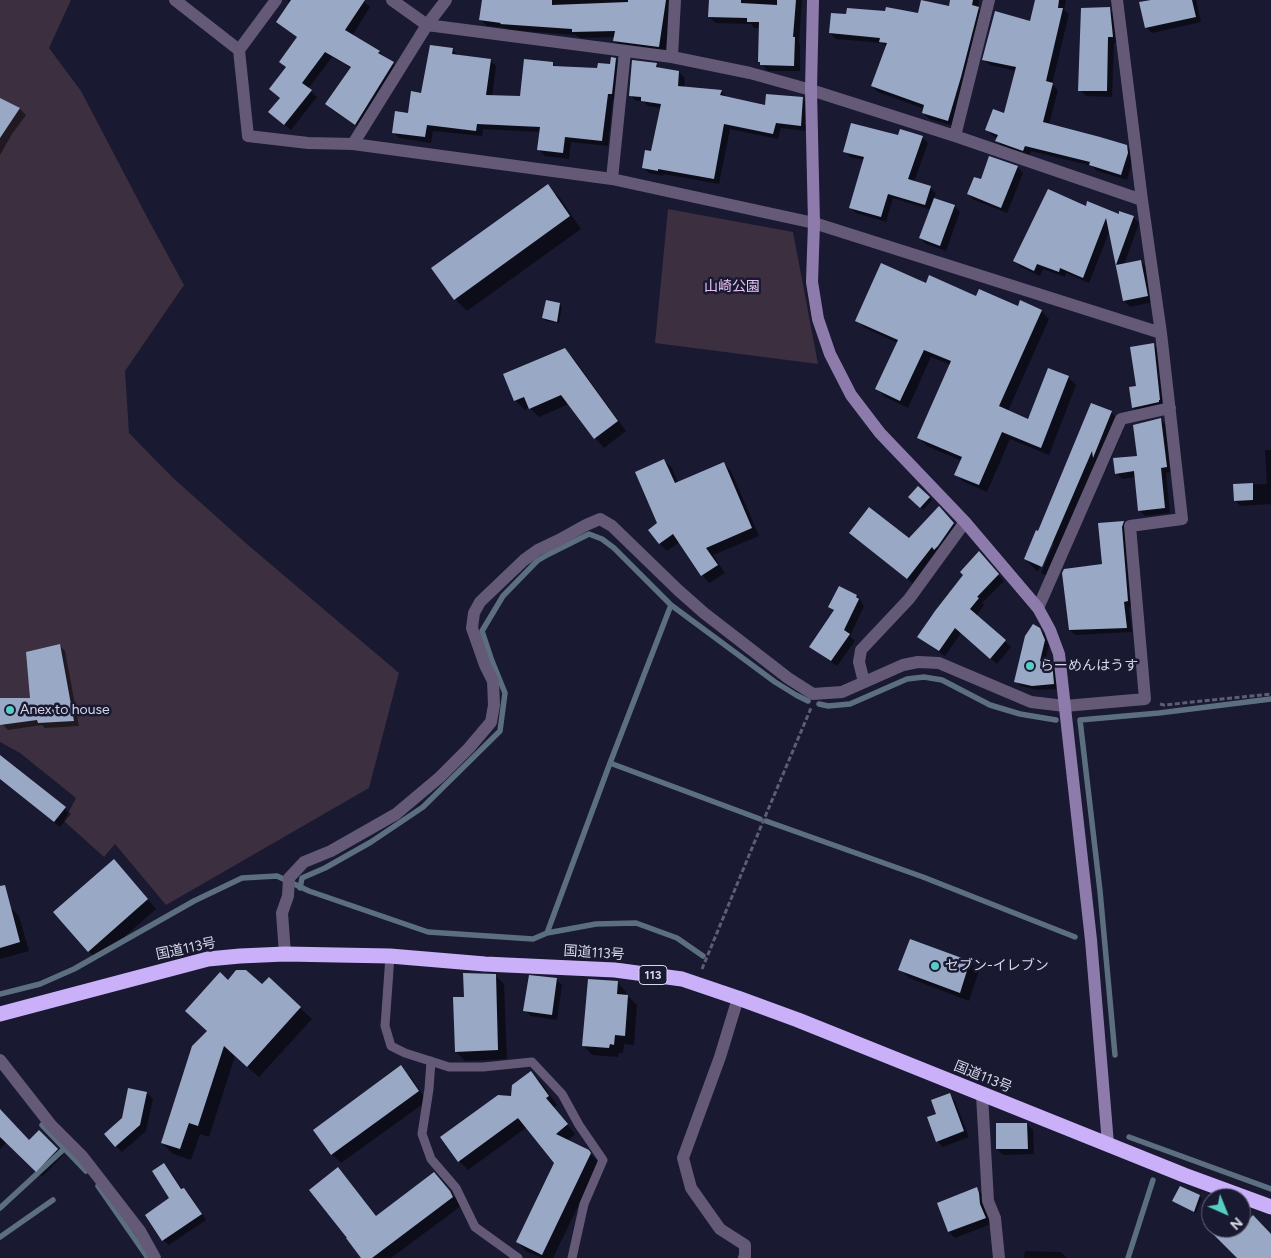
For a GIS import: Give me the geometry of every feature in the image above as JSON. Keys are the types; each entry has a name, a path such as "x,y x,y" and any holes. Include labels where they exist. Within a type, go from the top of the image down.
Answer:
{"highway":[{"name":"国道113号","path":"0,1014 208,960 240,956 285,954 390,956 485,964 615,970 682,979 878,1051 982,1095 1184,1175 1271,1206"}],"street":[{"path":"175,0 239,50"},
{"path":"276,0 239,50 248,136 308,143 354,144 612,179 814,223 1161,333"},
{"path":"392,0 427,25 672,57 750,73 811,90 955,136 1142,200"},
{"path":"354,144 427,25 446,0"},
{"path":"672,57 675,0"},
{"path":"813,0 811,90 814,223 812,282 818,319 830,354 851,395 880,433 965,522 1038,608 1060,654 1091,940 1108,1144"},
{"path":"955,136 988,0"},
{"path":"285,954 282,913 288,896 289,878 304,862 331,851 396,814 440,777 469,748 491,722 494,705 493,681 485,665 472,628 474,613 480,602 524,560 538,550 586,525 600,520 612,526 704,613 788,678 813,694 842,692 903,665 918,662 939,664 1030,702 1065,706 1145,699 1130,526 1182,519 1161,333 1117,0"},
{"path":"612,179 625,51"},
{"path":"1038,608 1121,419 1170,408"},
{"path":"864,682 859,662 861,650 909,599 965,522"},
{"path":"738,998 720,1057 684,1158 691,1188 720,1229 745,1245 744,1258"},
{"path":"0,1060 51,1125 82,1156 140,1231 155,1258"},
{"path":"982,1095 988,1201 995,1218 999,1258"}],"lane":[{"path":"390,956 385,1026 391,1046 405,1053 450,1067 483,1067 532,1062 562,1094 603,1160 584,1204 572,1258"},
{"path":"431,1060 429,1089 422,1134 430,1159 456,1188 475,1227 518,1258"}],"path":[{"path":"696,984 812,706 813,694"},
{"path":"1145,699 1164,705 1271,694"}],"green space":[{"path":"0,0 71,0 49,48 81,91 184,285 125,371 129,433 172,477 248,545 399,673 369,788 166,905 115,844 104,857 64,821 76,798 20,753 0,742"},
{"name":"山崎公園","path":"668,209 793,232 818,364 655,343"}],"building":[{"path":"291,0 365,0 345,30 380,51 378,53 394,62 355,125 325,104 351,67 325,52 302,83 312,90 284,125 268,112 280,98 269,89 286,67 279,62 297,37 276,22"},
{"path":"482,0 552,0 552,5 628,2 628,0 666,0 659,47 613,41 615,31 572,32 572,29 500,24 479,20"},
{"path":"709,0 741,0 741,3 777,5 777,0 796,0 793,37 795,37 794,66 760,65 760,62 758,62 759,22 747,22 747,18 708,17"},
{"path":"921,0 949,6 950,0 973,0 972,5 979,7 948,121 922,113 924,105 871,86 887,43 879,42 880,38 829,33 831,13 846,14 847,8 885,11 886,7 918,13"},
{"path":"1035,0 1059,0 1058,8 1063,8 1046,81 1053,83 1043,122 1127,145 1128,153 1121,175 1089,165 1090,162 1025,146 1023,151 995,141 998,135 985,130 993,109 1004,113 1016,67 982,60 995,11 1030,21"},
{"path":"1151,0 1192,0 1196,17 1145,28 1139,2"},
{"path":"1110,7 1113,37 1108,37 1107,91 1078,91 1081,8"},
{"path":"430,45 453,48 452,54 491,59 486,95 520,96 524,59 553,62 553,66 597,68 598,63 610,64 611,57 616,58 612,94 608,94 602,141 565,137 563,153 537,150 540,127 477,124 476,131 427,125 425,137 392,133 395,111 408,113 411,91 421,93"},
{"path":"632,60 657,63 656,67 679,71 678,86 722,90 720,95 765,105 766,94 803,97 801,126 776,123 773,134 724,124 714,179 642,168 645,150 651,151 661,104 641,101 641,97 629,96"},
{"path":"0,98 20,108 0,138"},
{"path":"851,123 898,135 900,129 923,136 908,179 931,186 925,205 888,194 881,217 849,208 864,157 843,152"},
{"path":"989,156 1018,166 1001,208 967,194 974,177 981,179"},
{"path":"548,184 570,216 454,300 431,268"},
{"path":"1048,189 1086,206 1087,201 1119,214 1119,211 1134,216 1116,265 1141,260 1148,296 1123,301 1106,218 1083,278 1060,268 1059,272 1037,264 1034,271 1013,261"},
{"path":"934,198 955,205 940,246 919,238"},
{"path":"881,263 926,283 929,275 976,296 979,289 1018,306 1020,300 1042,310 999,406 1028,419 1048,368 1069,376 1041,448 1002,432 979,485 954,475 962,457 917,438 951,361 924,350 900,401 875,389 898,340 855,321"},
{"path":"546,300 560,303 557,322 542,318"},
{"path":"1154,343 1160,400 1159,402 1132,408 1129,387 1136,386 1130,347"},
{"path":"565,348 618,421 594,439 561,395 529,409 524,397 514,401 503,374"},
{"path":"1091,403 1112,411 1093,458 1092,451 1042,567 1024,559 1036,530 1038,531"},
{"path":"1161,418 1167,467 1161,468 1165,508 1138,511 1134,471 1115,474 1113,458 1137,456 1133,425"},
{"path":"664,459 675,483 724,462 752,528 706,548 718,565 701,576 673,534 659,544 648,530 657,523 635,472"},
{"path":"1253,483 1253,500 1234,501 1233,484"},
{"path":"918,486 930,497 920,508 908,497"},
{"path":"939,506 954,523 938,546 934,550 932,547 907,579 849,533 869,507 909,538"},
{"path":"1124,521 1122,527 1128,601 1124,602 1127,628 1069,630 1062,573 1064,569 1102,564 1098,523"},
{"path":"979,551 999,574 977,597 979,598 970,609 1006,640 990,659 955,628 939,651 917,637 963,575 960,572"},
{"path":"839,586 857,595 856,597 859,599 844,630 850,634 831,661 809,647 834,610 828,607"},
{"path":"1033,624 1040,628 1045,640 1040,661 1052,661 1054,684 1032,686 1014,682 1025,636"},
{"path":"60,644 74,721 38,723 37,720 0,725 0,698 30,698 26,652"},
{"path":"0,755 66,807 54,822 0,779"},
{"path":"114,859 148,899 88,952 53,912"},
{"path":"5,885 20,942 0,948 0,886"},
{"path":"910,939 970,961 960,993 898,970"},
{"path":"236,970 246,970 262,984 269,977 301,1007 247,1067 224,1046 198,1126 189,1123 180,1149 161,1143 192,1046 207,1031 185,1011 220,972 228,980"},
{"path":"463,973 496,974 498,1050 455,1052 453,997 464,997"},
{"path":"529,975 557,978 552,1015 523,1011"},
{"path":"588,979 618,981 617,994 628,995 625,1036 615,1035 614,1045 610,1044 609,1048 582,1046"},
{"path":"401,1065 419,1091 331,1155 313,1130"},
{"path":"531,1071 549,1096 546,1098 568,1124 556,1134 589,1150 591,1153 542,1255 516,1242 554,1163 518,1118 458,1162 440,1137 498,1095 511,1096 512,1085"},
{"path":"128,1088 147,1092 140,1125 115,1147 104,1134 122,1118"},
{"path":"950,1093 964,1131 936,1142 927,1117 936,1114 931,1100"},
{"path":"0,1109 29,1140 39,1130 58,1149 36,1172 0,1137"},
{"path":"996,1123 1027,1123 1028,1149 996,1149"},
{"path":"164,1163 181,1189 184,1188 202,1214 162,1241 145,1215 169,1198 152,1171"},
{"path":"338,1167 376,1216 434,1172 453,1197 372,1258 361,1258 309,1190"},
{"path":"1180,1186 1200,1195 1194,1212 1172,1201"},
{"path":"977,1187 980,1204 986,1218 948,1232 937,1203"},
{"path":"1253,1215 1271,1234 1271,1258 1237,1258 1217,1238 1251,1238 1251,1217"}],"waterway":[{"path":"300,888 302,878 325,868 371,842 423,807 500,731 505,693 482,631 503,596 537,561 589,534 602,539 614,548 671,605 775,682 808,701"},
{"path":"547,933 671,605"},
{"path":"819,704 828,706 850,704 907,679 924,677 942,680 990,705 1020,714 1056,720"},
{"path":"1115,1055 1100,891 1080,720 1159,713 1271,699"},
{"path":"610,763 760,819"},
{"path":"766,821 923,877 1075,937"},
{"path":"0,994 40,984 74,969 194,901 242,878 277,876 309,891 428,932 533,939 547,933 596,924 636,923 677,938 703,956"},
{"path":"42,1125 86,1171"},
{"path":"1129,1137 1271,1189"},
{"path":"0,1208 65,1148"},
{"path":"1128,1258 1153,1180"},
{"path":"98,1186 148,1258"},
{"path":"0,1237 53,1200"}],"place":[{"name":"らーめんはうす","path":"1030,666"},
{"name":"Anex to house","path":"10,710"},
{"name":"セブン-イレブン","path":"935,966"}]}
